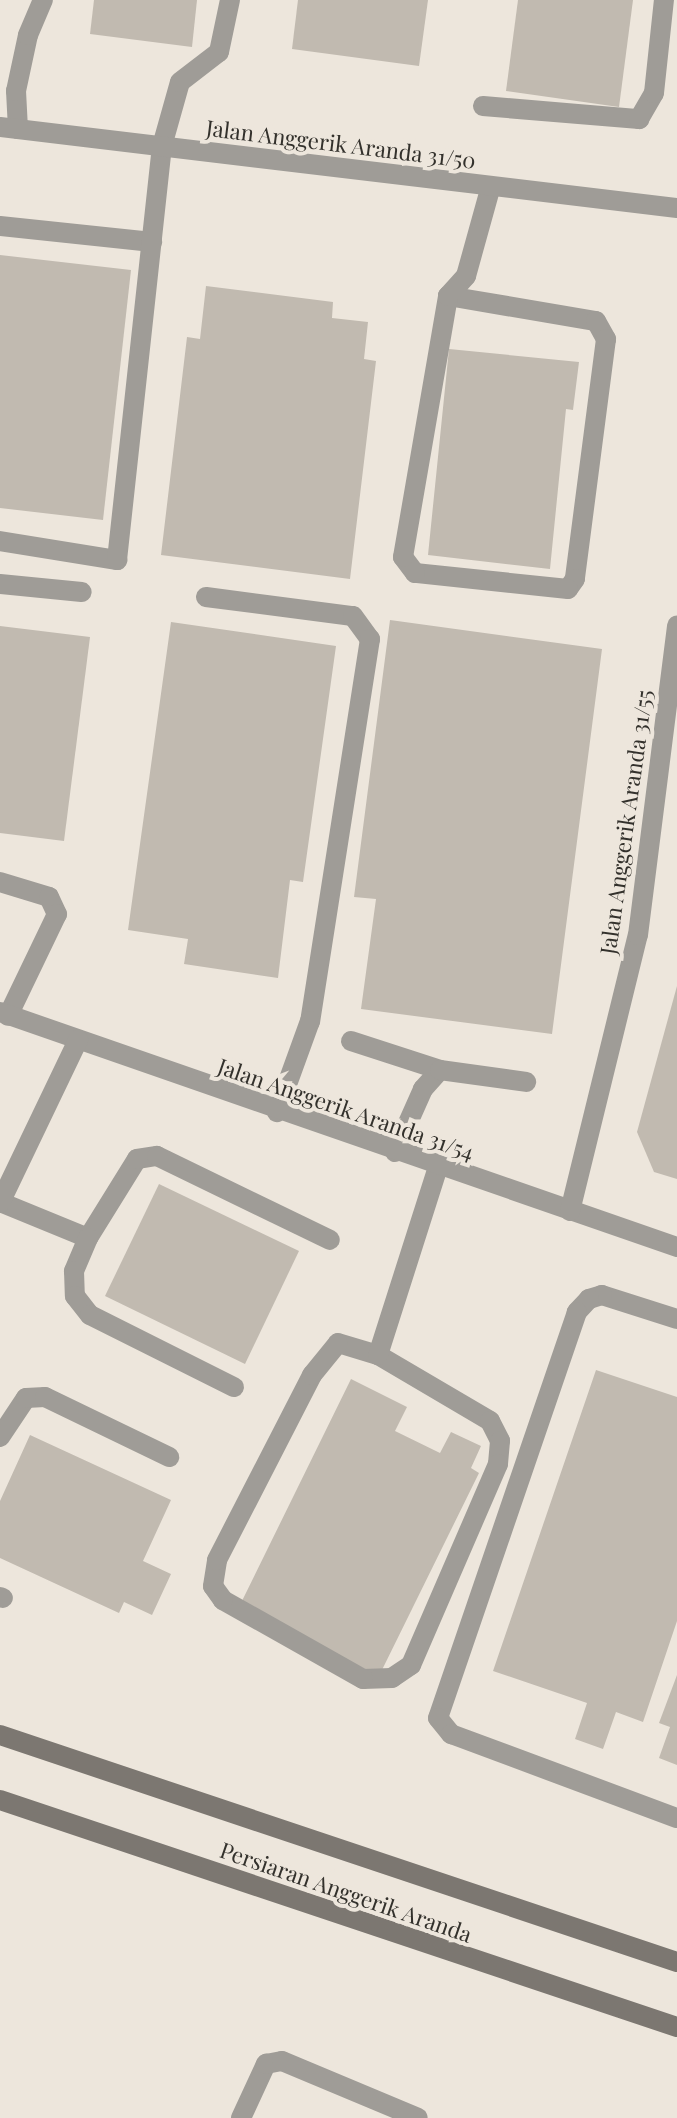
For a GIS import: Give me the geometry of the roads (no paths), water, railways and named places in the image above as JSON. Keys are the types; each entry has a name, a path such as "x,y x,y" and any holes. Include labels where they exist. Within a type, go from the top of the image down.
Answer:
{"main road":[{"name":"Persiaran Anggerik Aranda","path":"0,1735 677,1962"},
{"name":"Persiaran Anggerik Aranda","path":"0,1800 677,2027"}],"street":[{"path":"9,128 28,35 43,0"},
{"path":"0,541 117,560 162,146 180,82 219,52 230,0"},
{"path":"483,106 639,119 654,93 664,0"},
{"name":"Jalan Anggerik Aranda 31/50","path":"9,128 677,208"},
{"path":"448,296 596,321 606,339 575,579 568,589 415,573 403,557 448,296 466,276 491,186"},
{"path":"0,226 152,242"},
{"path":"0,584 82,592"},
{"path":"206,597 353,616 370,639 310,1021 277,1112"},
{"name":"Jalan Anggerik Aranda 31/55","path":"570,1211 638,935 670,730 677,625"},
{"path":"0,882 49,897 57,914 4,1014"},
{"name":"Jalan Anggerik Aranda 31/54","path":"4,1014 277,1112 677,1247"},
{"path":"78,1040 0,1203 88,1238"},
{"path":"351,1041 440,1070 526,1082"},
{"path":"395,1152 423,1089 440,1070"},
{"path":"234,1387 90,1315 75,1296 74,1271 88,1238 137,1159 157,1156 330,1240"},
{"path":"378,1355 438,1167"},
{"path":"677,1319 602,1295 589,1299 577,1312 438,1718 451,1734 677,1818"},
{"path":"338,1343 378,1355 490,1421 500,1441 498,1464 411,1665 392,1678 363,1679 223,1600 213,1586 217,1560 323,1357 338,1343"},
{"path":"0,1437 26,1398 45,1397 169,1457"},
{"path":"241,2118 266,2064 282,2061 418,2118"}]}
